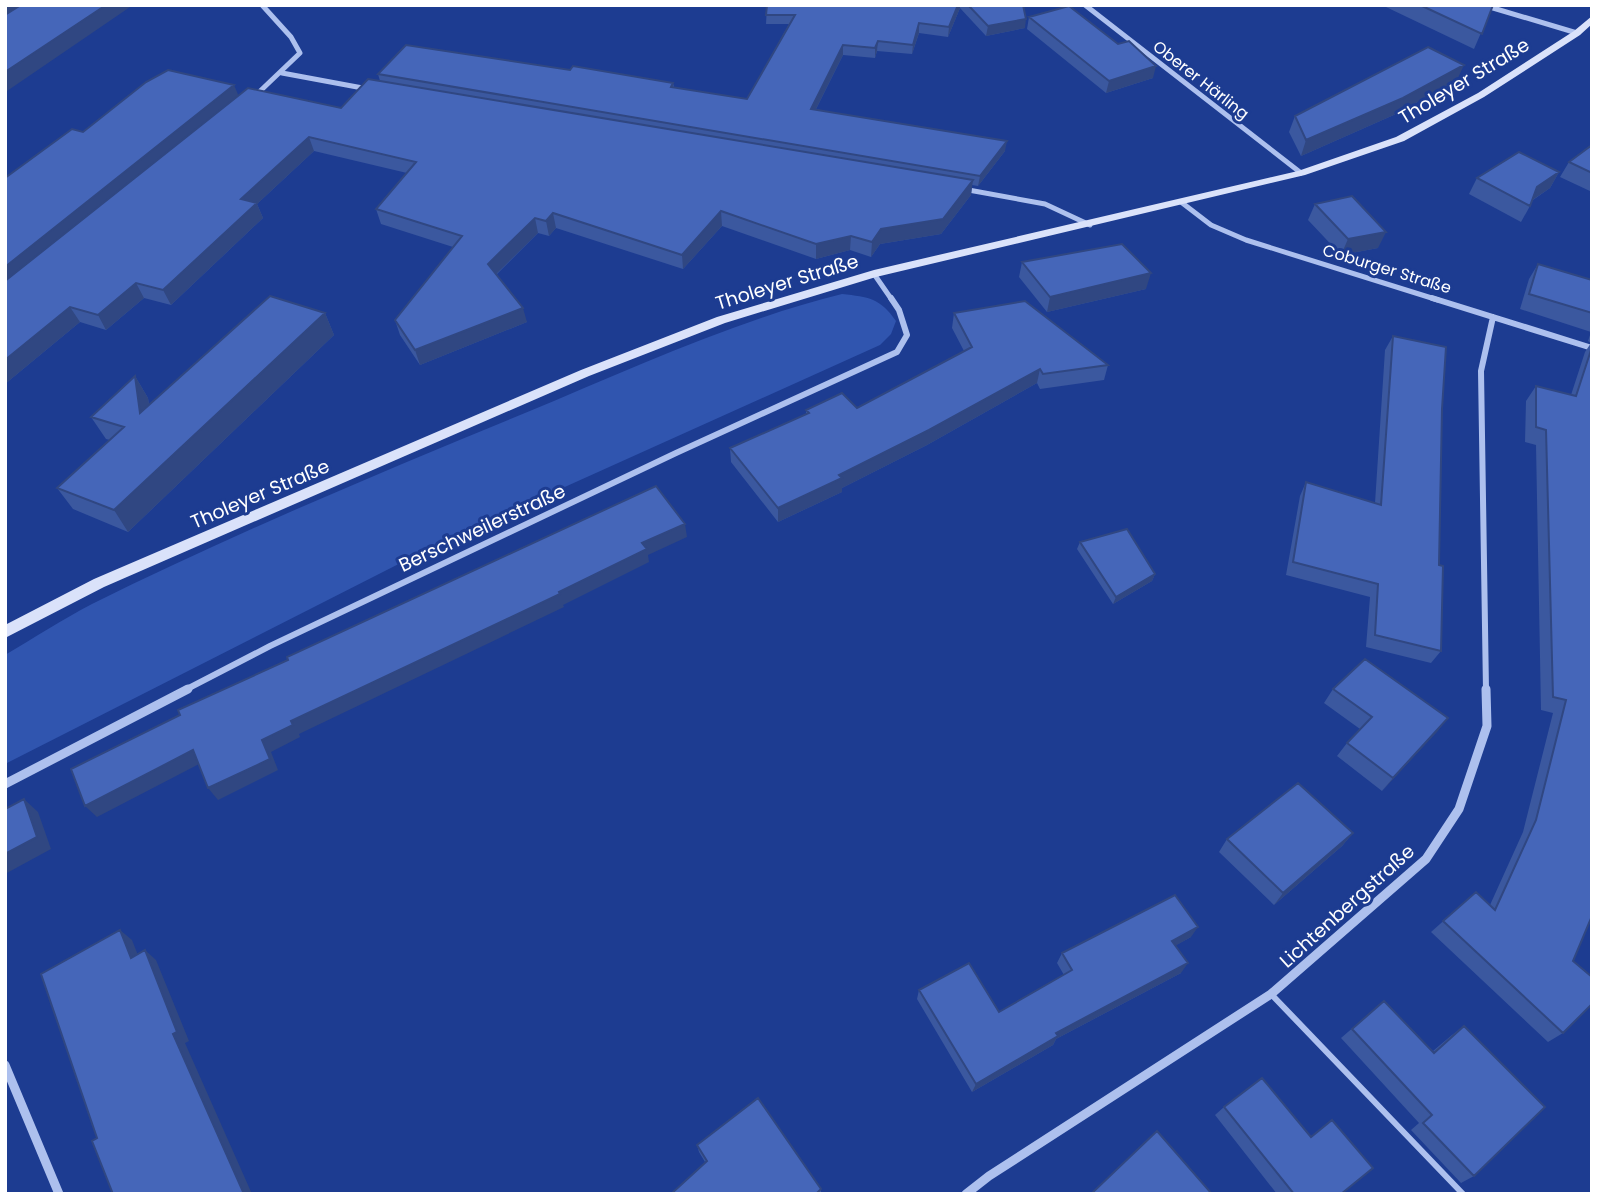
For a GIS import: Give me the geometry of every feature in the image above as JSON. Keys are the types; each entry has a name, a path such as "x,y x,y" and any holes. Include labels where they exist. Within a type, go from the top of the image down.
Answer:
{"main road":[{"name":"Tholeyer Straße","path":"5,632 99,583 585,373 721,320 874,274 1301,173 1400,139 1481,95 1577,33 1592,19"}],"street":[{"path":"250,99 282,73 300,53 291,37 262,5"},
{"name":"Oberer Härling","path":"1085,5 1301,173"},
{"path":"1483,5 1577,33"},
{"path":"282,73 379,91"},
{"path":"950,186 1043,202 1072,212 1090,225"},
{"name":"Coburger Straße","path":"1181,202 1212,225 1246,240 1592,348"},
{"name":"Berschweilerstraße","path":"5,784 270,646 676,453 848,377 897,352 907,335 899,310 874,274"},
{"name":"Lichtenbergstraße","path":"966,1194 989,1176 1271,994 1426,859 1459,809 1487,726 1481,371 1493,317"},
{"path":"5,1065 60,1194"}],"lane":[{"path":"1271,994 1463,1194"}],"shaded area":[{"path":"842,294 860,296 879,303 896,321 891,334 880,345 436,545 5,764 5,655 70,616 145,578 361,481 721,332"}],"building":[{"path":"21,5 106,5 5,72 5,15"},
{"path":"767,5 958,5 949,27 919,23 913,45 878,41 875,48 843,45 811,109 1007,141 980,176 378,74 406,45 570,70 573,66 673,83 671,87 747,99 795,15 766,15"},
{"path":"968,5 1023,5 1026,19 988,26"},
{"path":"1420,5 1493,5 1482,34"},
{"path":"1069,6 1118,44 1129,41 1156,66 1109,81 1029,17"},
{"path":"1428,47 1464,65 1403,98 1306,140 1295,116"},
{"path":"168,70 234,85 5,267 5,178 72,129 83,132 146,82"},
{"path":"368,79 973,180 943,219 881,229 872,242 851,236 816,244 721,211 682,255 553,213 546,221 535,218 488,264 523,308 415,350 395,320 462,236 376,209 416,162 309,137 241,199 257,203 163,290 136,283 98,315 70,307 5,360 5,281 248,88 341,108"},
{"path":"1592,145 1592,173 1569,162"},
{"path":"1519,152 1559,172 1537,187 1530,206 1477,178"},
{"path":"1352,196 1386,232 1348,239 1315,204"},
{"path":"1122,244 1151,273 1050,297 1022,262"},
{"path":"1538,264 1592,280 1592,313 1529,294"},
{"path":"270,296 325,313 114,510 57,488 124,427 91,417 135,376 140,413"},
{"path":"1025,301 1108,365 1043,374 1040,369 929,430 839,475 842,478 778,508 730,448 809,413 806,410 842,393 857,408 972,347 954,313"},
{"path":"1393,336 1446,347 1439,565 1443,566 1441,651 1375,635 1378,584 1293,562 1306,482 1381,505"},
{"path":"1592,347 1592,916 1573,961 1592,977 1592,1004 1563,1033 1443,921 1476,892 1495,910 1536,820 1566,700 1553,697 1546,430 1536,427 1536,386 1576,396"},
{"path":"656,486 685,524 642,543 647,549 559,592 560,594 291,721 293,725 262,740 270,759 208,788 193,750 85,806 71,769 180,715 178,710 288,660 287,657"},
{"path":"1127,529 1155,574 1116,597 1080,542"},
{"path":"1365,659 1448,718 1393,778 1347,743 1372,717 1333,689"},
{"path":"1298,783 1353,833 1283,893 1227,839"},
{"path":"24,799 37,837 5,854 5,809"},
{"path":"1175,895 1198,927 1172,941 1188,963 1056,1033 1058,1036 976,1084 919,990 969,963 999,1012 1072,970 1062,953"},
{"path":"120,930 131,958 145,950 177,1032 173,1034 244,1194 113,1194 92,1141 97,1138 41,974"},
{"path":"1384,1001 1434,1053 1464,1026 1545,1107 1474,1176 1423,1123 1432,1115 1352,1029"},
{"path":"1262,1078 1311,1137 1332,1120 1373,1168 1341,1194 1294,1194 1224,1107"},
{"path":"758,1098 821,1189 816,1194 671,1194 707,1161 697,1145"},
{"path":"1157,1131 1212,1194 1091,1194"}]}
